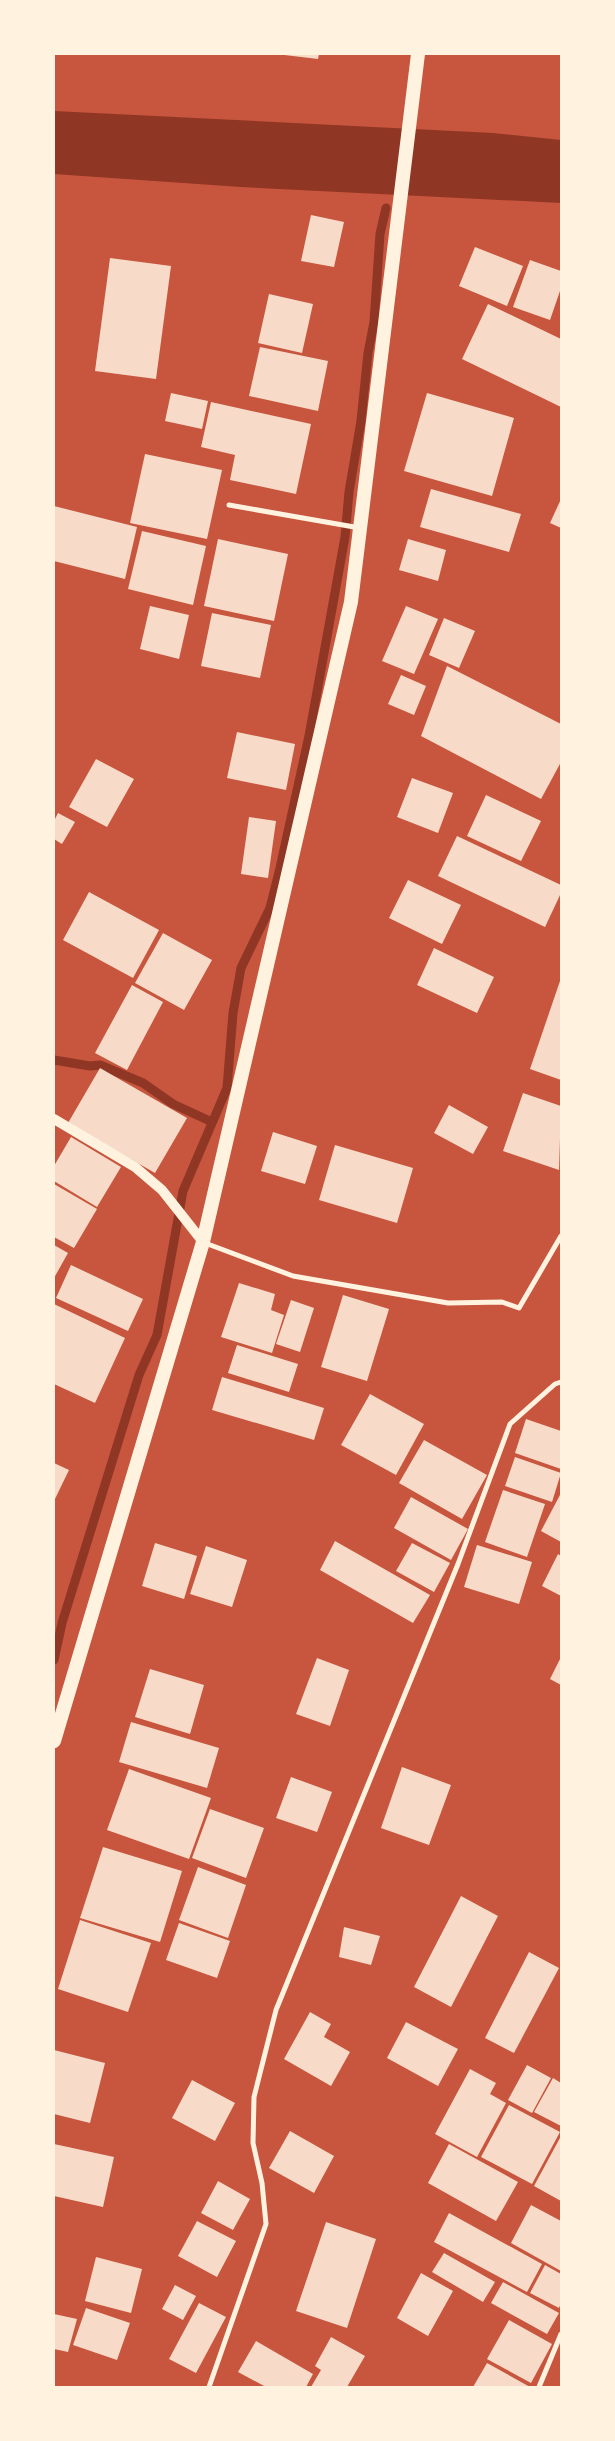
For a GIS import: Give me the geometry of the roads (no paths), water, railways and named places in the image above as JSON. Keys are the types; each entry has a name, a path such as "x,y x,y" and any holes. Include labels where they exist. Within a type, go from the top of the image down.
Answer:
{"highway":[{"path":"54,1741 203,1242 351,602 418,54"}],"main road":[{"path":"54,1119 134,1167 162,1190 203,1242"}],"street":[{"path":"229,505 360,528"},
{"path":"203,1242 293,1276 448,1303 502,1302 520,1308 561,1236"},
{"path":"209,2387 266,2224 262,2183 253,2143 254,2097 276,2010 458,1564 510,1424 555,1384 561,1382"},
{"path":"539,2387 561,2334"}],"waterway":[{"path":"54,1660 62,1623 139,1375 157,1335 183,1191 227,1088 233,1013 241,968 270,908 280,868 309,736 345,537 349,492 361,421 368,353 374,322 380,234 386,208"},
{"path":"54,1060 90,1066 100,1065 143,1083 173,1104 212,1122"}]}
